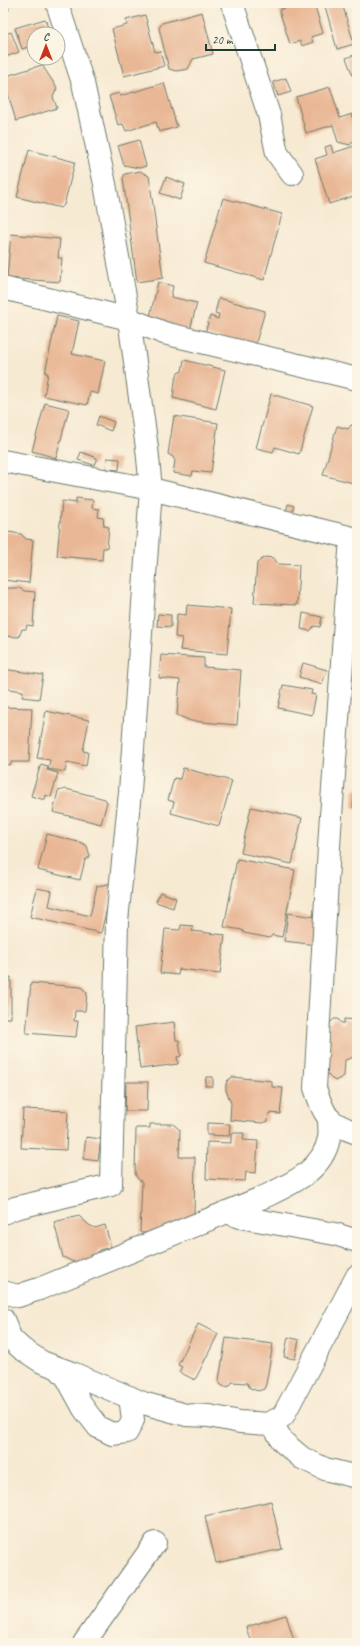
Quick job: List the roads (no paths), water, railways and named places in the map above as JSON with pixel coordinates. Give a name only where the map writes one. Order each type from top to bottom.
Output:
[{"type":"street","points":[[3,1213],[16,1208],[110,1185],[118,921],[130,792],[151,489],[147,448],[129,319],[106,184],[83,83],[57,3]]},
{"type":"street","points":[[232,3],[269,115],[277,153],[292,174]]},
{"type":"street","points":[[3,288],[129,319],[164,333],[357,379]]},
{"type":"street","points":[[3,461],[151,489],[354,538],[331,822],[315,1088],[322,1108],[329,1119],[338,1126],[357,1133]]},
{"type":"street","points":[[3,1292],[18,1296],[39,1289],[266,1196],[297,1181],[313,1168],[323,1155],[329,1137],[329,1119]]},
{"type":"street","points":[[226,1212],[240,1217],[335,1234],[357,1242]]},
{"type":"street","points":[[3,1319],[11,1339],[22,1349],[42,1362],[130,1397],[186,1415],[209,1416],[240,1422],[268,1424],[283,1416],[357,1276]]},
{"type":"street","points":[[58,1368],[68,1378],[84,1409],[98,1427],[112,1434],[127,1432],[133,1420],[130,1397]]},
{"type":"street","points":[[271,1422],[283,1442],[302,1458],[325,1469],[357,1478]]},
{"type":"street","points":[[84,1643],[155,1543]]}]
